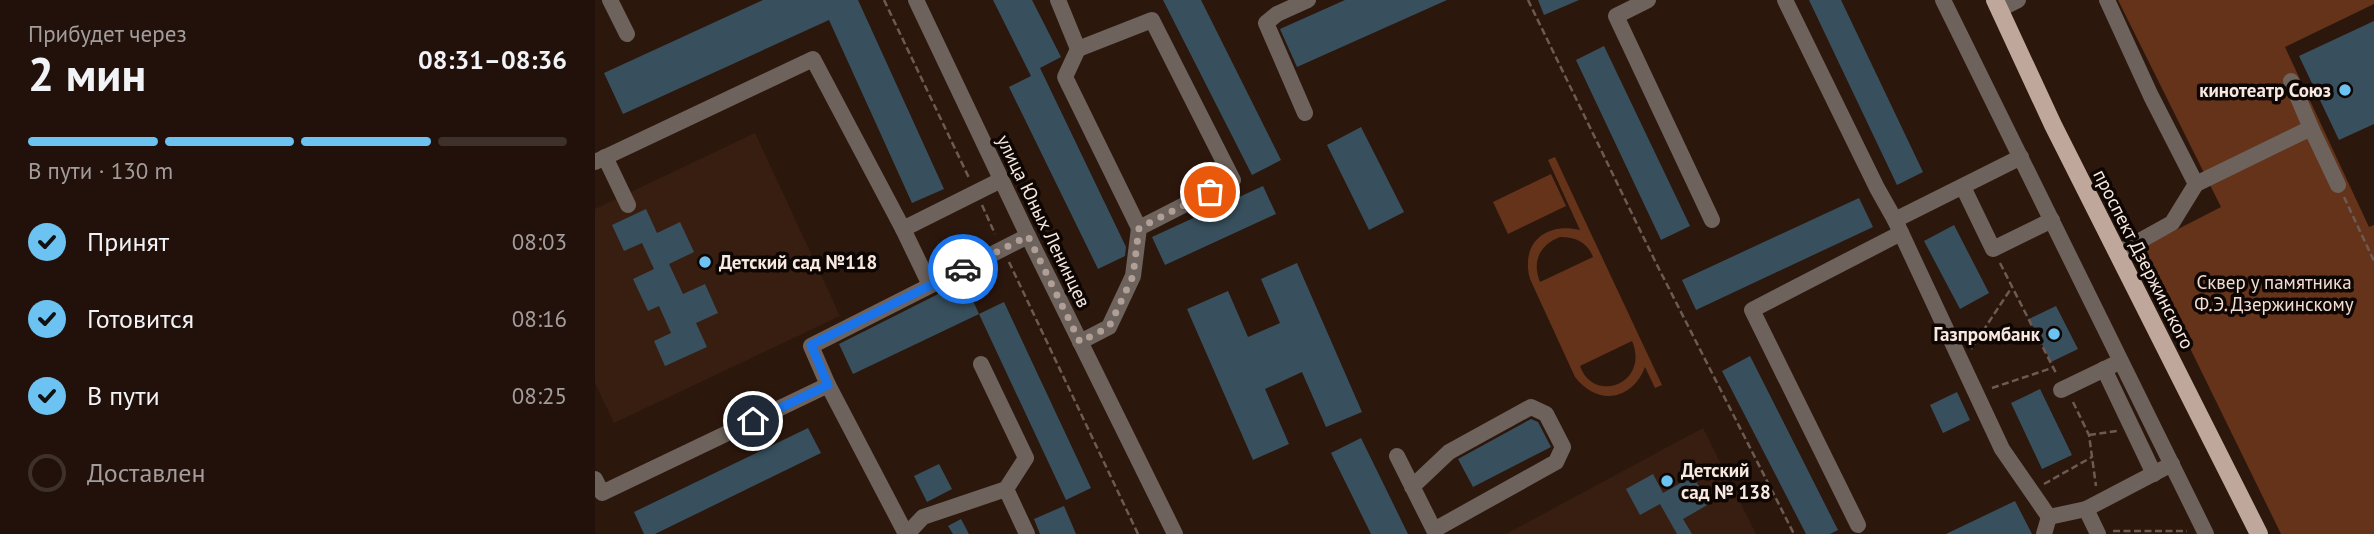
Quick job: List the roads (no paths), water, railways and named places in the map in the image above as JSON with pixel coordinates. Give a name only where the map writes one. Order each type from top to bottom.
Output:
[{"type":"main road","name":"проспект Дзержинского","points":[[1998,4],[2053,125],[2259,534]]},
{"type":"street","points":[[610,0],[627,34]]},
{"type":"street","name":"улица Юных Ленинцев","points":[[916,0],[1028,236],[1175,534]]},
{"type":"street","points":[[1058,0],[1078,49]]},
{"type":"street","points":[[1305,113],[1266,23],[1277,14],[1308,0]]},
{"type":"street","points":[[1648,0],[1616,16],[1712,220]]},
{"type":"street","points":[[1785,0],[1898,226],[2002,449],[2049,517]]},
{"type":"street","points":[[1943,0],[2205,533]]},
{"type":"street","points":[[1998,4],[2018,0]]},
{"type":"street","points":[[2107,0],[2151,96],[2196,184]]},
{"type":"street","points":[[1080,342],[1109,327],[1133,276],[1139,228],[1065,77],[1078,49],[1152,20],[1233,180],[1139,228]]},
{"type":"street","points":[[628,205],[600,159],[813,59],[930,285]]},
{"type":"street","points":[[2291,81],[2338,185]]},
{"type":"street","points":[[2118,253],[2172,223],[2196,184],[2311,128]]},
{"type":"street","points":[[1858,525],[1752,310],[1963,187],[2021,157]]},
{"type":"street","points":[[903,229],[1001,180]]},
{"type":"street","points":[[1963,187],[1993,249],[2052,220]]},
{"type":"street","points":[[981,364],[1026,458],[1006,489],[923,517],[906,534],[828,385],[811,345],[1028,236]]},
{"type":"street","points":[[2064,389],[2121,361]]},
{"type":"street","points":[[2104,369],[2154,474]]},
{"type":"street","points":[[595,479],[602,493],[828,385]]},
{"type":"street","points":[[1397,456],[1412,487],[1434,532],[1556,462],[1563,447],[1546,414],[1531,407],[1449,452],[1412,487]]},
{"type":"street","points":[[2049,517],[2092,506],[2172,464]]},
{"type":"street","points":[[1006,489],[1027,534]]},
{"type":"street","points":[[2092,506],[2097,532]]},
{"type":"street","points":[[2043,534],[2049,517]]},
{"type":"place","name":"кинотеатр Союз","points":[[2345,90]]},
{"type":"place","name":"Детский сад №118","points":[[705,262]]},
{"type":"place","name":"Газпромбанк","points":[[2054,334]]},
{"type":"place","name":"Детский сад № 138","points":[[1667,481]]},
{"type":"park label","name":"Сквер у памятника Ф.Э. Дзержинскому","points":[[2274,293]]}]
